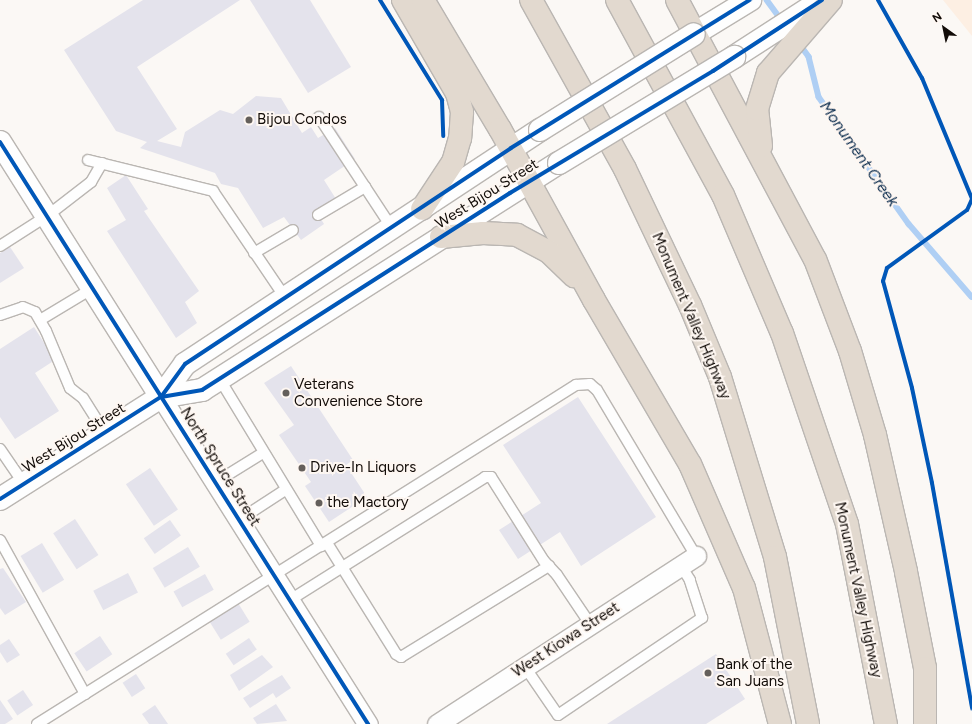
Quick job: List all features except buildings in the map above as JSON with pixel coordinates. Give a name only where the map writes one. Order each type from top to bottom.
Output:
[{"type":"highway","points":[[403,0],[457,93],[462,112],[460,138],[453,162],[422,209]]},
{"type":"highway","points":[[424,0],[511,148],[594,300],[668,421],[717,522],[744,588],[780,724]]},
{"type":"highway","name":"Monument Valley Highway","points":[[531,0],[625,169],[690,305],[720,376],[775,557],[808,724]]},
{"type":"highway","name":"Monument Valley Highway","points":[[617,0],[723,195],[782,333],[847,524],[886,724]]},
{"type":"highway","points":[[677,0],[713,71],[763,157],[815,258],[850,351],[875,435],[924,668],[925,724]]},
{"type":"highway","points":[[763,157],[757,109],[768,73],[831,0]]},
{"type":"highway","points":[[441,237],[500,233],[531,241],[568,269],[594,300]]},
{"type":"main road","name":"West Bijou Street","points":[[0,499],[161,397],[184,364],[286,299],[511,148],[750,0]]},
{"type":"main road","name":"West Bijou Street","points":[[161,397],[202,390],[441,237],[559,163],[713,71],[822,0]]},
{"type":"main road","name":"North Spruce Street","points":[[0,142],[161,397]]},
{"type":"street","name":"North Spruce Street","points":[[161,397],[368,724]]},
{"type":"street","name":"West Kiowa Street","points":[[437,724],[688,561]]},
{"type":"lane","points":[[319,118],[392,228]]},
{"type":"lane","points":[[88,160],[213,191],[286,299]]},
{"type":"lane","points":[[0,246],[47,216],[91,182],[102,163]]},
{"type":"lane","points":[[318,215],[365,187]]},
{"type":"lane","points":[[254,253],[293,230]]},
{"type":"lane","points":[[40,320],[93,288]]},
{"type":"lane","points":[[0,315],[24,307],[35,312],[70,388],[83,398],[105,433]]},
{"type":"lane","points":[[219,378],[285,490],[342,568],[396,654],[401,657],[549,566]]},
{"type":"lane","points":[[37,724],[576,385],[590,384],[597,390],[688,561],[690,580],[702,618],[558,715],[525,667]]},
{"type":"lane","points":[[0,449],[24,484]]},
{"type":"lane","points":[[216,482],[263,453]]},
{"type":"lane","points":[[290,600],[485,477],[491,477],[549,566],[590,624]]},
{"type":"lane","points":[[239,520],[285,490]]},
{"type":"lane","points":[[0,540],[85,694]]},
{"type":"shaded area","points":[[943,0],[972,0],[972,36]]},
{"type":"waterway","name":"Monument Creek","points":[[767,0],[782,21]]},
{"type":"waterway","name":"Monument Creek","points":[[799,43],[809,57],[819,97],[909,224],[972,297]]},
{"type":"cycle path","points":[[380,0],[442,100],[443,136]]},
{"type":"cycle path","points":[[0,499],[161,397],[185,364],[511,148],[750,0]]},
{"type":"cycle path","points":[[161,397],[202,390],[510,193],[713,71],[822,0]]},
{"type":"cycle path","points":[[878,0],[922,78],[972,199],[967,210],[887,268],[883,281],[912,388],[932,483],[972,708]]},
{"type":"cycle path","points":[[0,142],[368,724]]},
{"type":"place","name":"Bijou Condos","points":[[249,120]]},
{"type":"place","name":"Veterans Convenience Store","points":[[286,393]]},
{"type":"place","name":"Drive-In Liquors","points":[[302,468]]},
{"type":"place","name":"the Mactory","points":[[319,503]]},
{"type":"place","name":"Bank of the San Juans","points":[[708,673]]}]
